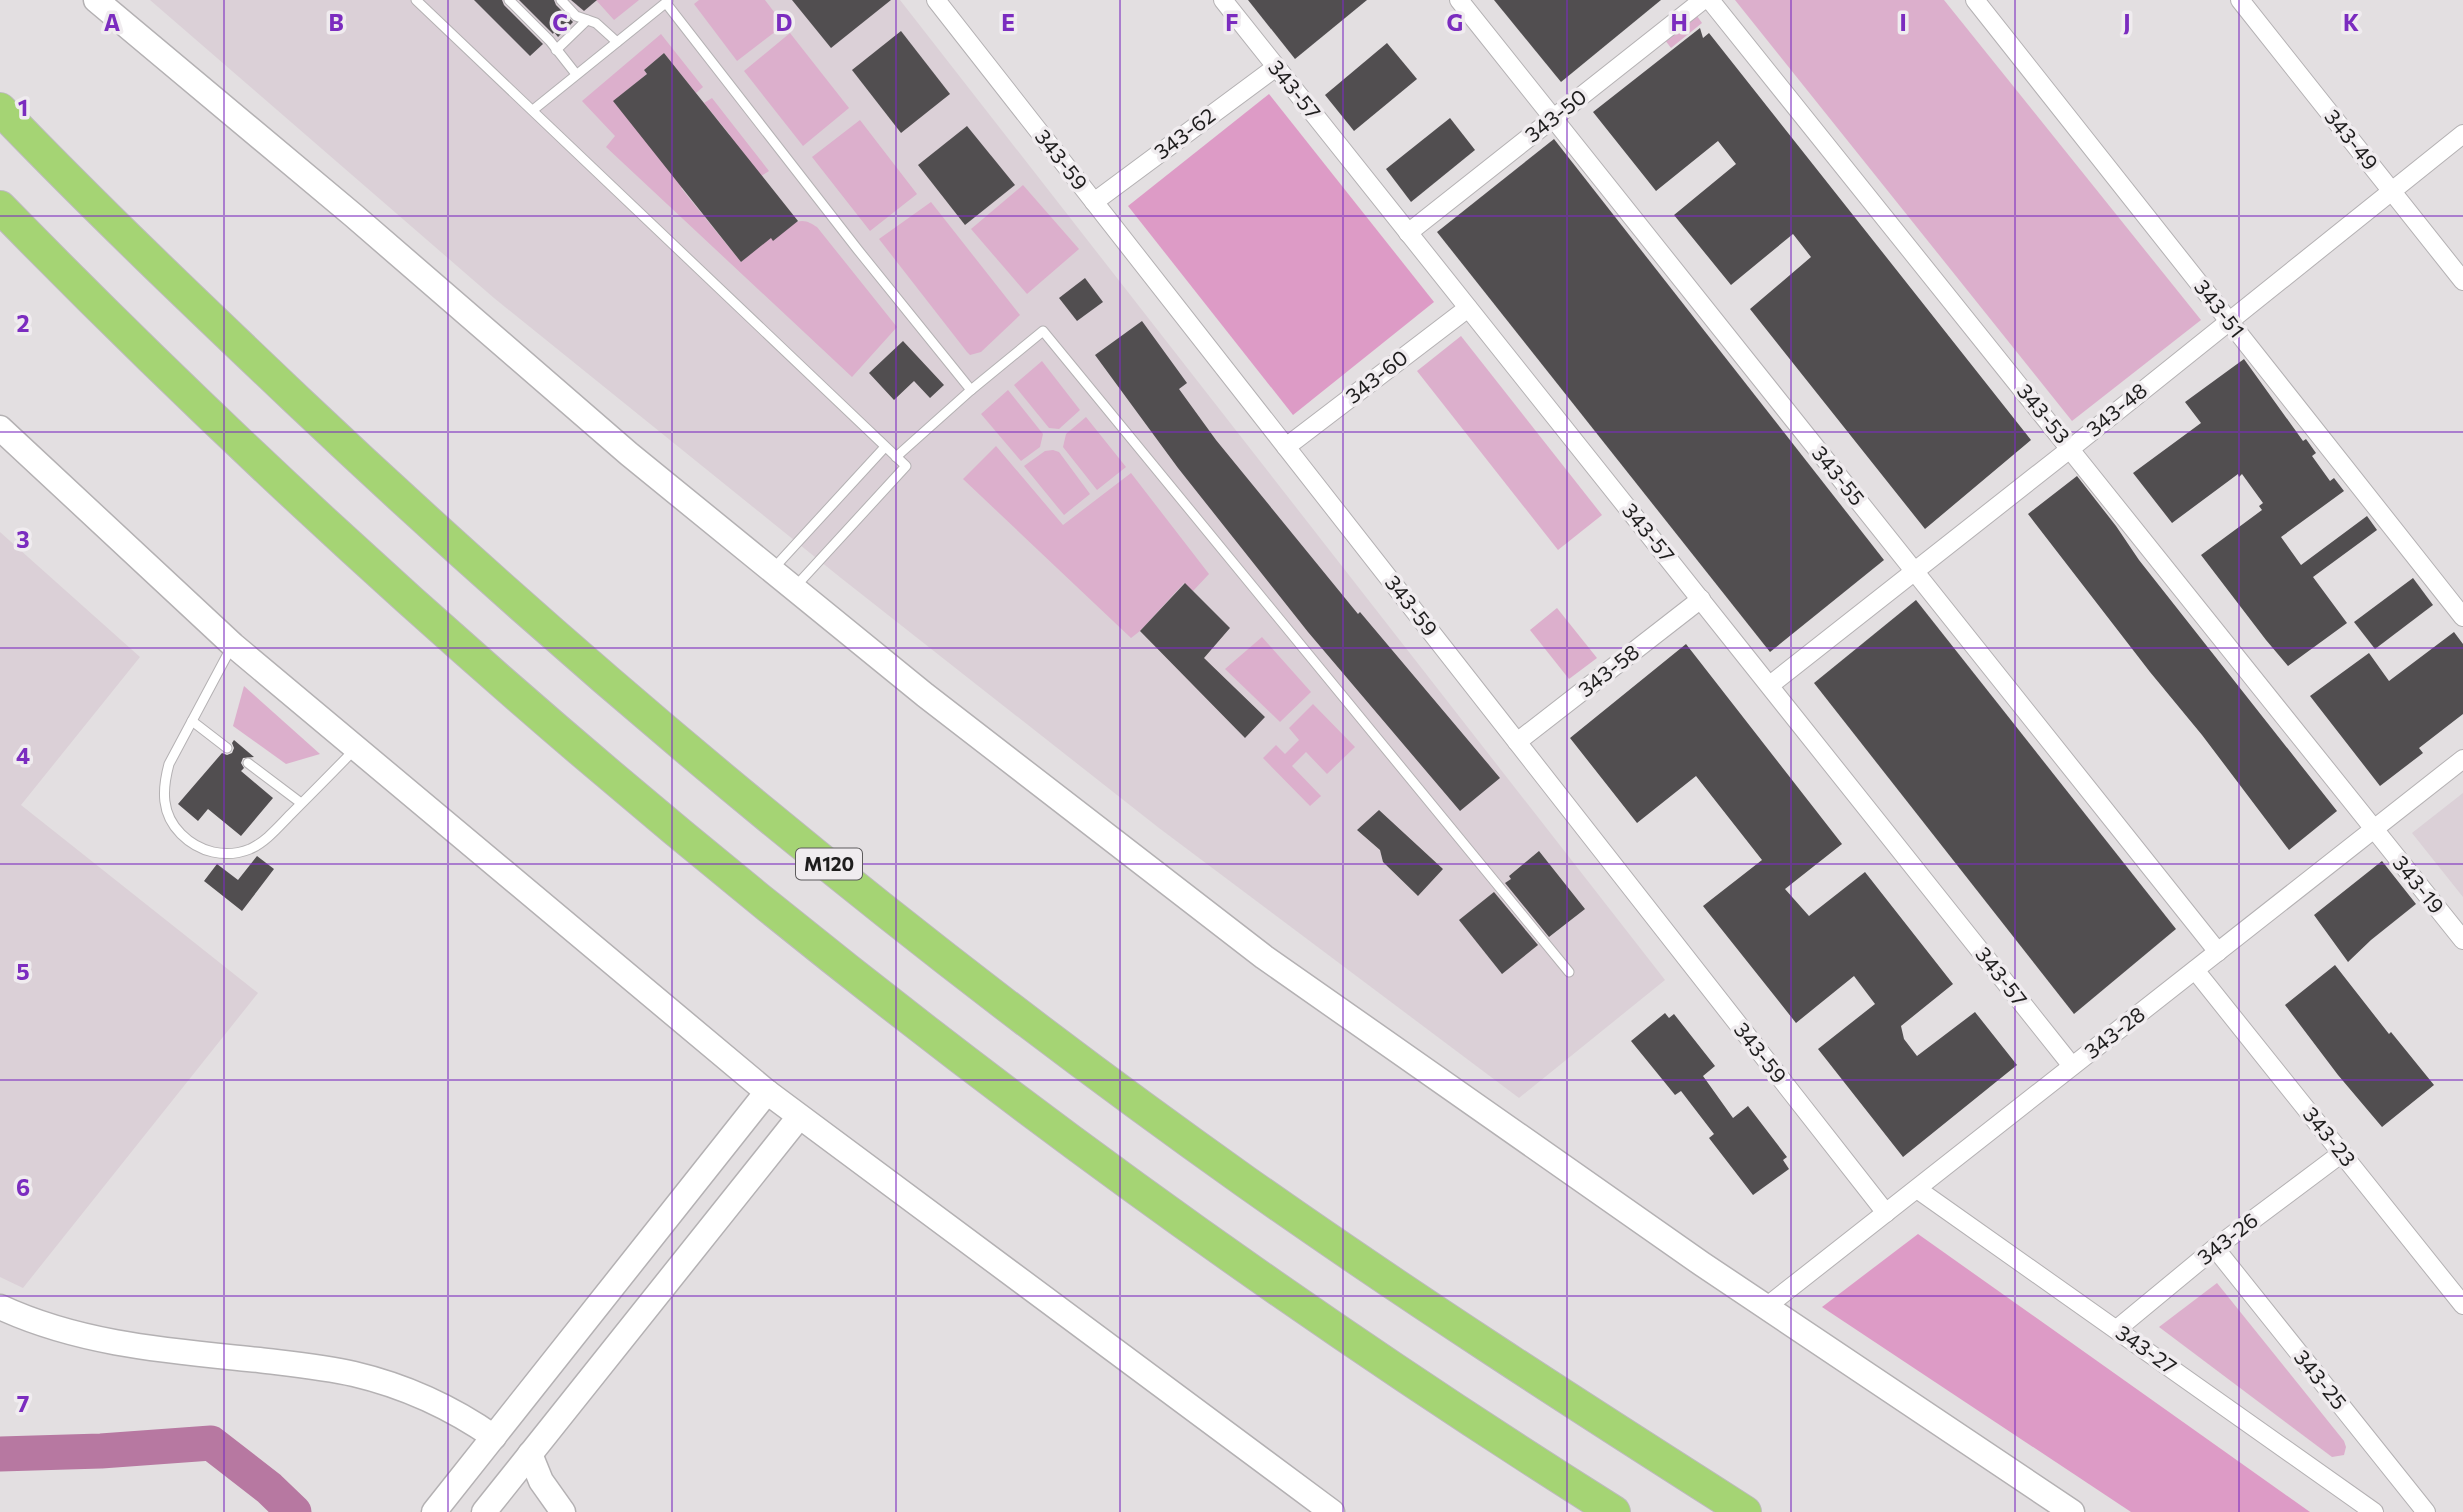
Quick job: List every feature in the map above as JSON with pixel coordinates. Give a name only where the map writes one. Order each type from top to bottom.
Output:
[{"type":"highway","name":"M120","points":[[0,109],[214,321],[412,509],[528,613],[894,918],[1059,1045],[1244,1180],[1512,1363],[1745,1512]]},
{"type":"highway","points":[[0,207],[202,407],[374,568],[575,746],[766,904],[1042,1119],[1217,1246],[1507,1444],[1614,1512]]},
{"type":"street","points":[[96,0],[353,215],[629,454],[793,589],[925,695],[1264,957],[1766,1307],[2072,1512]]},
{"type":"street","name":"343-59","points":[[936,0],[1886,1213]]},
{"type":"street","name":"343-57","points":[[1223,0],[2073,1066]]},
{"type":"street","name":"343-55","points":[[1459,0],[2218,952]]},
{"type":"street","name":"343-50","points":[[1408,233],[1703,0]]},
{"type":"street","name":"343-53","points":[[1710,0],[2373,830]]},
{"type":"street","name":"343-51","points":[[1975,0],[2463,617]]},
{"type":"street","name":"343-49","points":[[2240,0],[2463,281]]},
{"type":"street","name":"343-62","points":[[1094,202],[1276,67]]},
{"type":"street","name":"343-48","points":[[1770,685],[2463,134]]},
{"type":"street","name":"343-60","points":[[1286,447],[1468,308]]},
{"type":"street","points":[[0,428],[233,645],[767,1092],[1332,1512]]},
{"type":"street","name":"343-58","points":[[1517,742],[1700,600]]},
{"type":"street","name":"343-28","points":[[1766,1307],[2463,759]]},
{"type":"street","name":"343-19","points":[[2373,830],[2463,940]]},
{"type":"street","name":"343-23","points":[[2195,970],[2463,1305]]},
{"type":"street","points":[[440,1505],[767,1092]]},
{"type":"street","points":[[484,1512],[799,1117]]},
{"type":"street","name":"343-26","points":[[2117,1329],[2215,1248],[2342,1153]]},
{"type":"street","name":"343-27","points":[[1916,1189],[2374,1512]]},
{"type":"street","name":"343-25","points":[[2215,1248],[2426,1512]]},
{"type":"street","points":[[0,1307],[69,1334],[135,1347],[318,1367],[355,1374],[425,1398],[468,1419],[494,1437]]},
{"type":"street","points":[[530,1454],[541,1481],[563,1512]]},
{"type":"lane","points":[[416,0],[906,466],[793,589]]},
{"type":"lane","points":[[509,0],[550,41],[576,74]]},
{"type":"lane","points":[[561,0],[576,16],[596,23],[617,41]]},
{"type":"lane","points":[[533,110],[668,2],[858,250],[971,390]]},
{"type":"lane","points":[[556,50],[587,19]]},
{"type":"lane","points":[[896,457],[1043,331],[1569,972]]},
{"type":"lane","points":[[772,571],[885,447]]},
{"type":"lane","points":[[233,645],[169,764],[163,785],[169,817],[174,827],[189,842],[208,852],[230,854],[251,849],[268,836],[356,748]]},
{"type":"lane","points":[[192,721],[227,748]]},
{"type":"lane","points":[[248,764],[302,803]]},
{"type":"shaded area","points":[[150,0],[900,0],[1665,980],[1519,1098],[1159,828],[841,578],[494,298]]},
{"type":"shaded area","points":[[596,0],[639,0],[614,20]]},
{"type":"shaded area","points":[[699,0],[765,0],[784,25],[737,61],[694,4]]},
{"type":"shaded area","points":[[1735,0],[1944,0],[2201,320],[2072,421]]},
{"type":"shaded area","points":[[1697,16],[1702,23],[1671,48],[1665,40]]},
{"type":"shaded area","points":[[790,33],[849,108],[803,146],[744,71]]},
{"type":"shaded area","points":[[661,34],[703,87],[696,93],[664,53],[644,70],[647,74],[614,101],[706,154],[730,135],[704,103],[712,98],[769,171],[761,176],[681,188],[741,262],[770,237],[795,222],[808,222],[817,227],[897,327],[852,377],[606,147],[615,136],[582,101]]},
{"type":"shaded area","points":[[1269,94],[1434,302],[1293,415],[1128,206]]},
{"type":"shaded area","points":[[860,120],[917,194],[870,231],[812,157]]},
{"type":"shaded area","points":[[1023,185],[1079,249],[1027,294],[971,229]]},
{"type":"shaded area","points":[[931,202],[1020,315],[981,352],[970,355],[967,352],[879,239]]},
{"type":"shaded area","points":[[1461,336],[1602,515],[1558,550],[1417,371]]},
{"type":"shaded area","points":[[1042,361],[1080,410],[1059,429],[1049,428],[1014,385]]},
{"type":"shaded area","points":[[1008,390],[1043,434],[1040,447],[1021,461],[981,414]]},
{"type":"shaded area","points":[[1086,417],[1126,467],[1097,490],[1063,447],[1066,434]]},
{"type":"shaded area","points":[[996,446],[1063,525],[1131,473],[1209,574],[1193,591],[1184,583],[1131,638],[963,479]]},
{"type":"shaded area","points":[[1045,451],[1059,452],[1090,494],[1064,515],[1024,466]]},
{"type":"shaded area","points":[[0,532],[140,657],[21,805],[258,993],[23,1288],[0,1277]]},
{"type":"shaded area","points":[[1557,608],[1597,658],[1569,679],[1530,630]]},
{"type":"shaded area","points":[[1262,637],[1311,692],[1280,722],[1225,669]]},
{"type":"shaded area","points":[[244,686],[320,754],[286,764],[233,726]]},
{"type":"shaded area","points":[[1313,704],[1355,747],[1327,774],[1306,752],[1292,766],[1321,796],[1310,806],[1263,758],[1276,745],[1285,754],[1299,740],[1289,728]]},
{"type":"shaded area","points":[[2463,793],[2463,897],[2412,833]]},
{"type":"shaded area","points":[[1918,1234],[2310,1512],[2131,1512],[1822,1307]]},
{"type":"shaded area","points":[[2217,1283],[2344,1441],[2344,1455],[2332,1457],[2159,1327]]},
{"type":"building","points":[[474,0],[502,0],[543,44],[530,56]]},
{"type":"building","points":[[519,0],[554,0],[573,22],[558,37]]},
{"type":"building","points":[[571,0],[597,0],[584,11]]},
{"type":"building","points":[[792,0],[891,0],[831,48]]},
{"type":"building","points":[[1248,0],[1367,0],[1295,59]]},
{"type":"building","points":[[1494,0],[1661,0],[1561,82]]},
{"type":"building","points":[[1700,28],[1703,38],[1709,33],[2031,440],[1925,529],[1750,309],[1811,257],[1793,234],[1731,285],[1674,215],[1736,164],[1718,141],[1656,191],[1593,112]]},
{"type":"building","points":[[901,31],[950,94],[901,133],[852,70]]},
{"type":"building","points":[[1387,43],[1417,79],[1354,131],[1325,95]]},
{"type":"building","points":[[664,53],[798,221],[741,262],[613,101],[647,74],[644,70]]},
{"type":"building","points":[[1450,118],[1475,150],[1411,202],[1386,169]]},
{"type":"building","points":[[967,126],[1015,185],[965,225],[918,165]]},
{"type":"building","points":[[1554,139],[1884,560],[1770,652],[1437,232]]},
{"type":"building","points":[[1085,278],[1103,302],[1077,321],[1059,298]]},
{"type":"building","points":[[1142,321],[1187,383],[1179,389],[1216,440],[1358,614],[1360,612],[1500,778],[1460,811],[1308,632],[1178,468],[1095,355]]},
{"type":"building","points":[[903,341],[944,385],[930,398],[914,381],[894,400],[869,373]]},
{"type":"building","points":[[2244,359],[2303,441],[2306,439],[2316,453],[2312,456],[2330,481],[2334,478],[2344,491],[2281,537],[2301,565],[2367,516],[2377,530],[2313,577],[2347,623],[2288,666],[2201,555],[2262,510],[2259,506],[2263,503],[2242,474],[2239,477],[2238,474],[2172,523],[2133,473],[2201,423],[2185,402]]},
{"type":"building","points":[[2077,476],[2139,560],[2337,811],[2289,850],[2028,514]]},
{"type":"building","points":[[2413,578],[2433,605],[2375,649],[2354,622]]},
{"type":"building","points":[[1185,583],[1230,628],[1204,658],[1265,717],[1245,738],[1140,631]]},
{"type":"building","points":[[1916,600],[2176,929],[2074,1014],[1814,683]]},
{"type":"building","points":[[2454,632],[2463,644],[2463,714],[2419,748],[2423,753],[2380,786],[2310,696],[2369,653],[2389,681]]},
{"type":"building","points":[[1686,644],[1842,844],[1785,889],[1809,916],[1865,872],[1953,984],[1901,1026],[1904,1039],[1917,1056],[1975,1012],[2017,1065],[1903,1157],[1818,1049],[1875,1004],[1854,976],[1796,1023],[1703,906],[1762,860],[1696,776],[1637,823],[1570,738]]},
{"type":"building","points":[[234,740],[254,757],[243,758],[241,763],[244,768],[241,771],[273,798],[241,836],[208,809],[198,821],[178,804],[222,753],[232,753]]},
{"type":"building","points":[[1379,810],[1443,869],[1418,896],[1383,862],[1380,850],[1357,830]]},
{"type":"building","points":[[1539,851],[1585,909],[1549,937],[1505,883],[1511,879],[1509,876]]},
{"type":"building","points":[[257,856],[274,869],[242,911],[204,881],[217,864],[238,880]]},
{"type":"building","points":[[2382,861],[2416,904],[2348,962],[2314,915]]},
{"type":"building","points":[[1494,892],[1538,945],[1502,974],[1459,920]]},
{"type":"building","points":[[2335,965],[2389,1034],[2391,1032],[2434,1085],[2382,1127],[2285,1005]]},
{"type":"building","points":[[1665,1013],[1669,1018],[1674,1014],[1715,1066],[1703,1076],[1733,1118],[1748,1106],[1787,1157],[1783,1160],[1789,1169],[1753,1195],[1709,1138],[1714,1134],[1681,1091],[1675,1095],[1631,1041]]},
{"type":"waterway","points":[[0,1454],[101,1451],[211,1443],[269,1488],[294,1512]]}]
